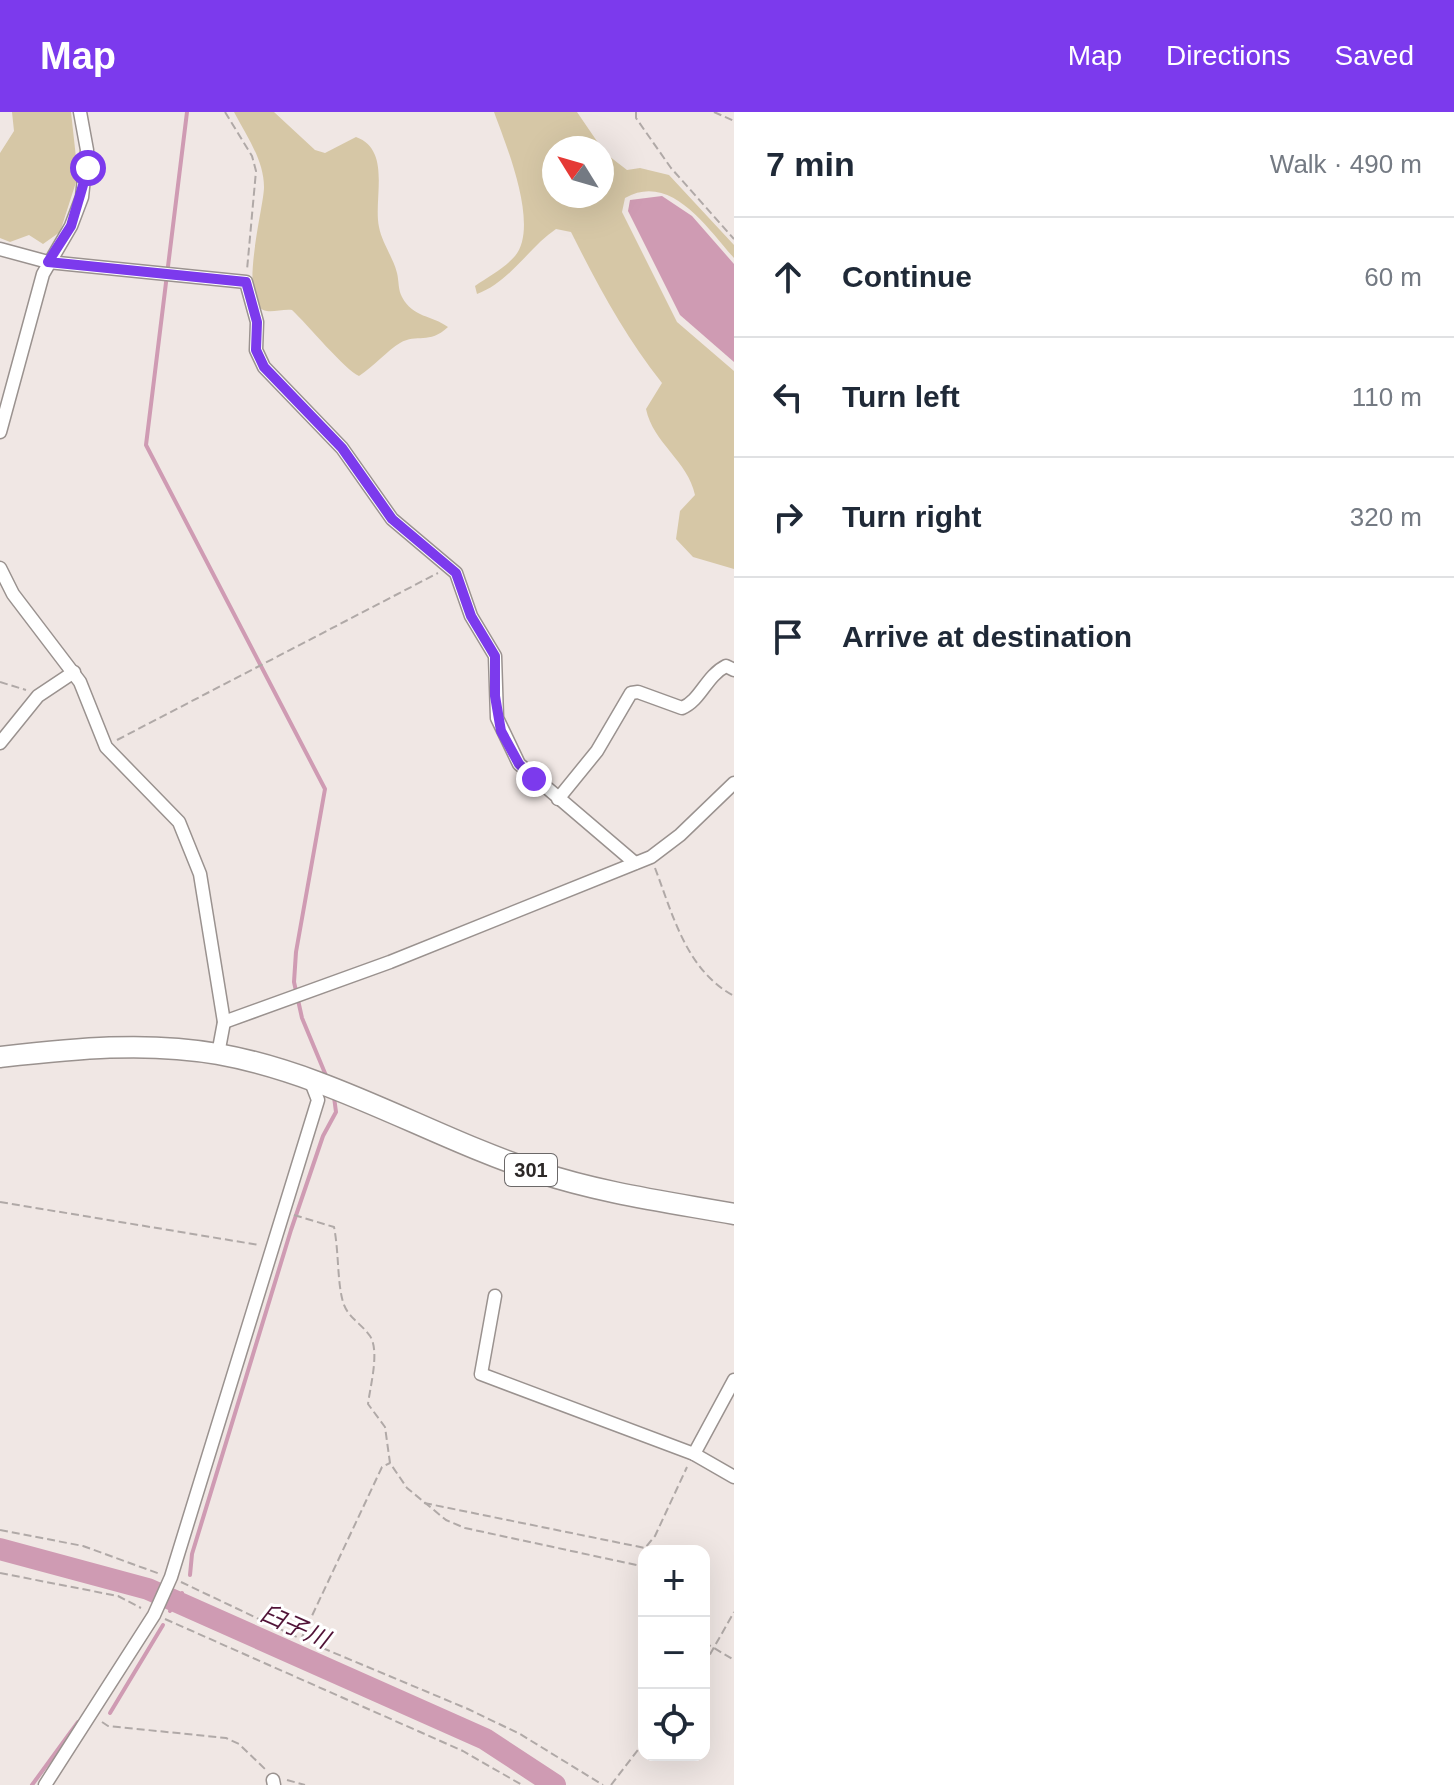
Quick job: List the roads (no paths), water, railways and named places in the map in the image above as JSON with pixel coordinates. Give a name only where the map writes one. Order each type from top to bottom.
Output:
[{"type":"highway","name":"301","points":[[0,1057],[117,1046],[218,1054],[324,1086],[537,1172],[594,1188],[734,1214]]},
{"type":"street","points":[[0,432],[48,262],[71,226],[82,197],[87,150],[80,112]]},
{"type":"street","points":[[0,249],[48,262],[246,282],[257,322],[256,350],[264,367],[342,448],[392,519],[448,565],[459,580],[471,616],[495,656],[497,718],[519,764],[635,863]]},
{"type":"street","points":[[0,568],[13,594],[74,672],[106,747],[179,822],[200,874],[224,1022],[218,1054]]},
{"type":"street","points":[[558,799],[597,751],[631,693],[638,692],[682,708],[690,704],[714,672],[726,666],[734,670]]},
{"type":"street","points":[[0,743],[38,696],[74,672]]},
{"type":"street","points":[[224,1022],[651,857],[680,835],[734,783]]},
{"type":"street","points":[[45,1785],[93,1716],[156,1611],[170,1580],[324,1086]]},
{"type":"street","points":[[495,1296],[481,1374],[694,1454],[734,1477]]},
{"type":"street","points":[[694,1454],[734,1380]]},
{"type":"waterway","points":[[187,112],[146,445],[325,789],[296,952],[294,982],[302,1018],[327,1078]]},
{"type":"waterway","points":[[190,1575],[192,1554],[291,1230],[323,1136],[336,1112],[334,1097]]},
{"type":"waterway","name":"臼子川","points":[[0,1549],[148,1589],[485,1739],[555,1785]]},
{"type":"waterway","name":"臼子川","points":[[170,1611],[182,1593]]},
{"type":"waterway","points":[[110,1713],[163,1625]]},
{"type":"waterway","points":[[32,1785],[78,1722]]}]
